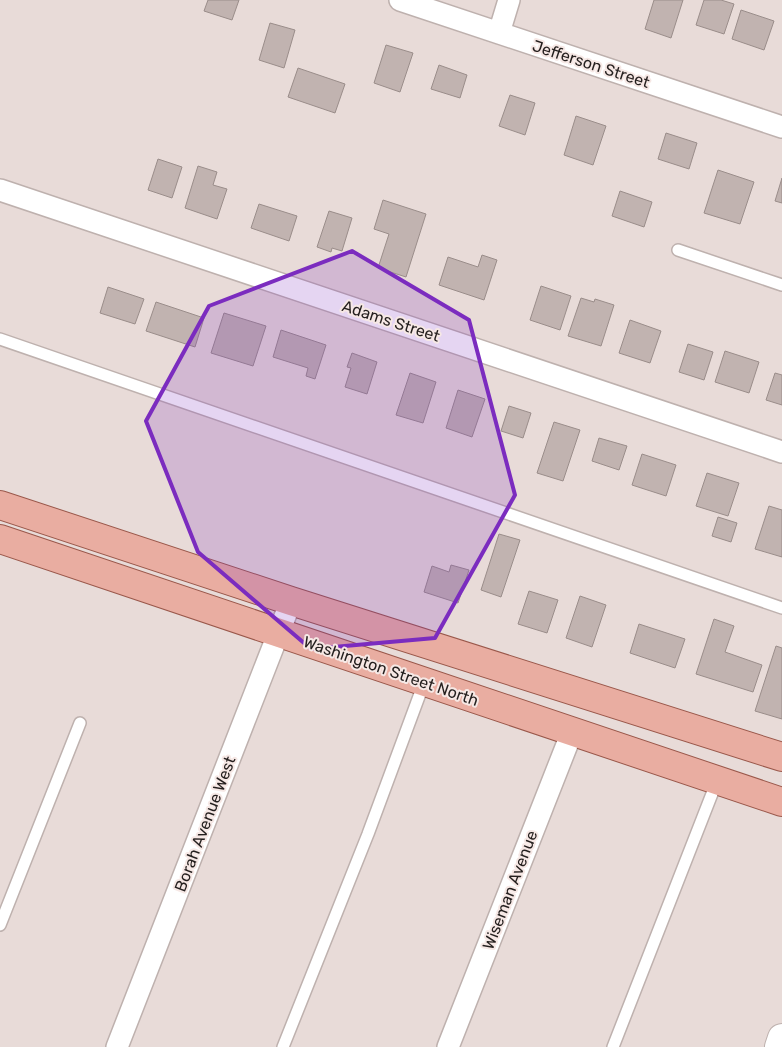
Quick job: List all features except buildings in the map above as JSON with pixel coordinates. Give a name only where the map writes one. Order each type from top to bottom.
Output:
[{"type":"main road","points":[[0,505],[291,601],[782,756]]},
{"type":"main road","name":"Washington Street North","points":[[0,539],[782,802]]},
{"type":"street","name":"Jefferson Street","points":[[400,0],[782,127]]},
{"type":"street","points":[[498,33],[509,0]]},
{"type":"street","name":"Adams Street","points":[[0,190],[782,452]]},
{"type":"street","name":"Borah Avenue West","points":[[117,1047],[291,601]]},
{"type":"street","name":"Wiseman Avenue","points":[[448,1047],[572,732]]},
{"type":"street","points":[[779,1047],[782,1038]]},
{"type":"lane","points":[[678,250],[782,285]]},
{"type":"lane","points":[[0,339],[782,608]]},
{"type":"lane","points":[[283,1047],[368,834],[424,683]]},
{"type":"lane","points":[[0,925],[80,723]]},
{"type":"lane","points":[[613,1047],[717,780]]},
{"type":"highlighted area","points":[[352,251],[469,320],[515,495],[435,638],[311,649],[198,552],[146,421],[209,306]]}]
